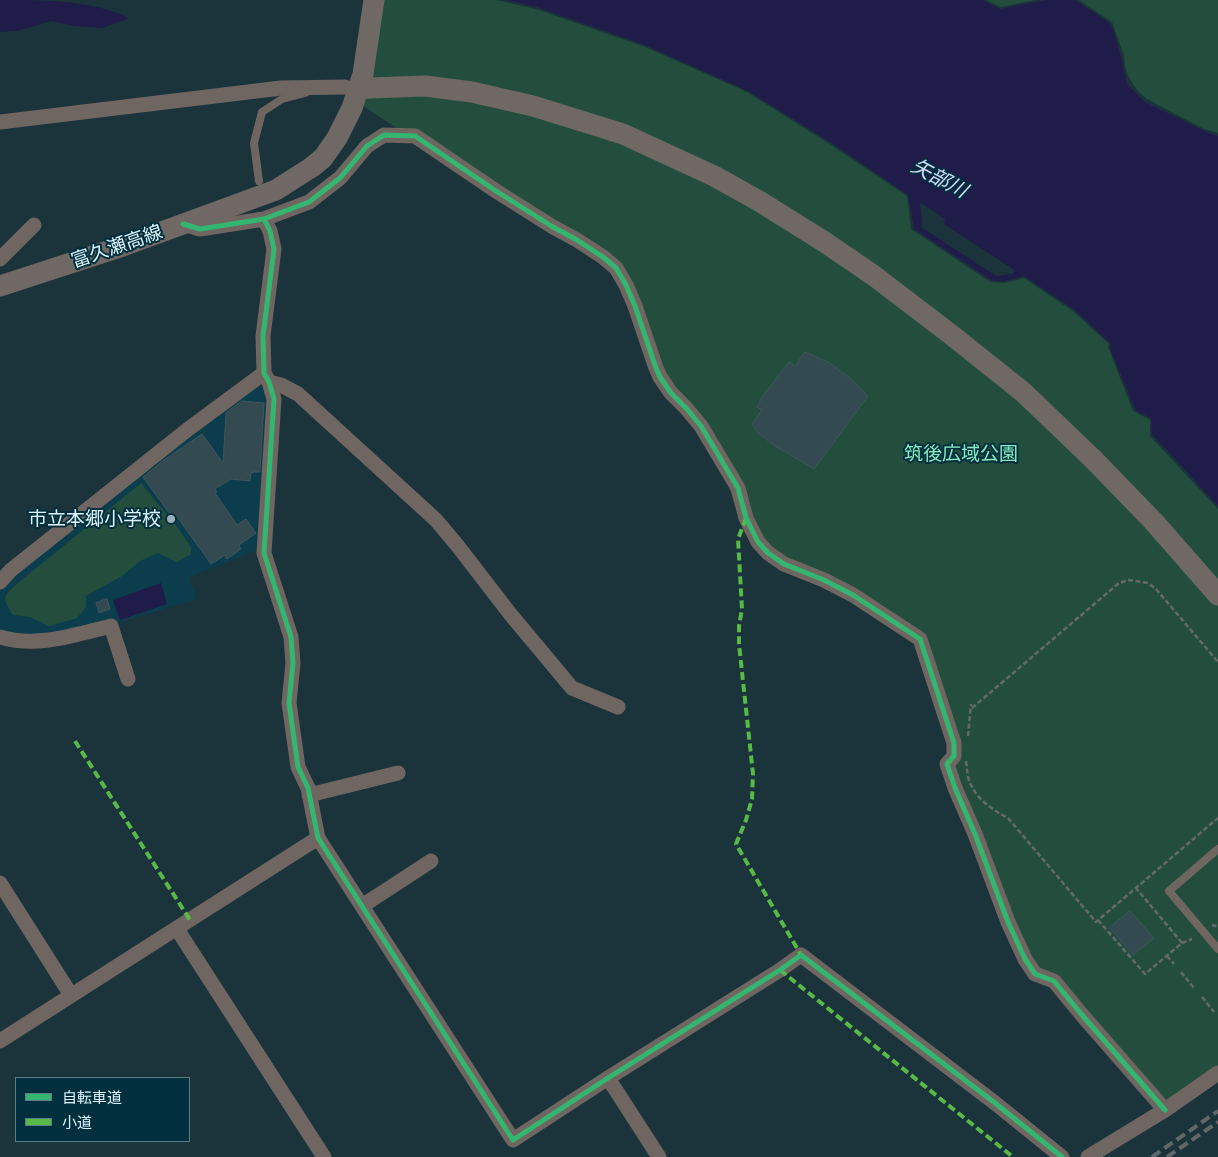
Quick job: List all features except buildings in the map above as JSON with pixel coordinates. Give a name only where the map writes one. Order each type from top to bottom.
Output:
[{"type":"street","name":"富久瀬高線","points":[[0,286],[123,246],[276,190],[312,167],[323,158],[352,108],[355,83],[374,0]]},
{"type":"street","points":[[0,122],[281,88],[323,87],[355,83],[370,88],[425,86],[472,92],[533,106],[623,134],[714,176],[760,201],[824,241],[949,332],[1023,392],[1094,460],[1154,522],[1218,595]]},
{"type":"street","points":[[183,224],[200,229],[263,215],[309,202],[340,178],[368,146],[384,135],[415,136],[496,191],[577,240],[616,268],[635,306],[660,377],[671,393],[701,426],[738,488],[746,518],[758,542],[768,553],[784,564],[824,580],[853,595],[920,639],[954,743],[954,756],[947,764],[1008,922],[1025,959],[1035,974],[1054,981],[1082,1016],[1165,1110]]},
{"type":"street","points":[[263,215],[270,231],[274,249],[263,336],[266,377],[274,399],[264,553],[291,637],[293,663],[289,702],[298,767],[308,788],[318,838],[513,1140],[801,955],[996,1103],[1062,1157]]},
{"type":"street","points":[[0,259],[34,225]]},
{"type":"street","points":[[0,582],[11,570],[187,430],[266,377]]},
{"type":"street","points":[[266,377],[298,394],[436,520],[572,688],[618,707]]},
{"type":"street","points":[[0,638],[12,641],[51,641],[111,626],[128,679]]},
{"type":"street","points":[[309,795],[398,773]]},
{"type":"street","points":[[0,1041],[318,838]]},
{"type":"street","points":[[362,906],[431,861]]},
{"type":"street","points":[[0,883],[72,995]]},
{"type":"street","points":[[177,929],[324,1157]]},
{"type":"street","points":[[1088,1157],[1165,1110],[1218,1073]]},
{"type":"street","points":[[608,1078],[659,1157]]},
{"type":"lane","points":[[259,181],[254,142],[262,112],[282,99],[323,87]]},
{"type":"lane","points":[[1218,850],[1169,891],[1218,950]]},
{"type":"path","points":[[970,709],[1119,583],[1129,580],[1148,582],[1156,589],[1218,662]]},
{"type":"path","points":[[968,737],[971,704]]},
{"type":"path","points":[[966,756],[968,778],[978,797],[1008,818],[1096,922],[1098,920],[1145,974],[1182,943],[1192,939]]},
{"type":"path","points":[[1098,920],[1218,818]]},
{"type":"path","points":[[1136,888],[1182,943]]},
{"type":"path","points":[[1212,924],[1216,926],[1218,924]]},
{"type":"path","points":[[1167,956],[1174,964]]},
{"type":"path","points":[[1181,972],[1194,988]]},
{"type":"path","points":[[1202,997],[1214,1012]]},
{"type":"shaded area","name":"市立本郷小学校","points":[[258,386],[265,390],[268,400],[259,550],[189,577],[197,599],[115,624],[50,636],[0,632],[0,588],[101,504]]},
{"type":"green space","name":"筑後広域公園","points":[[383,0],[496,0],[536,9],[645,47],[747,92],[907,196],[911,229],[990,282],[1005,283],[1024,278],[1074,312],[1109,344],[1108,347],[1133,411],[1150,420],[1150,436],[1218,509],[1218,1066],[1165,1103],[1041,973],[1012,921],[952,770],[926,645],[780,558],[734,502],[727,482],[699,432],[661,387],[628,294],[608,267],[363,106]]},
{"type":"green space","points":[[986,0],[1035,0],[1001,7]]},
{"type":"green space","points":[[1079,0],[1218,0],[1218,133],[1204,129],[1142,95],[1128,74],[1124,55],[1112,22]]},
{"type":"green space","points":[[141,483],[178,528],[191,547],[191,554],[177,562],[158,553],[140,561],[122,576],[86,596],[86,607],[77,618],[49,626],[30,617],[13,615],[5,600],[7,594],[19,582]]},
{"type":"water","points":[[0,0],[83,4],[115,12],[129,18],[103,28],[74,26],[52,21],[17,31],[0,32]]},
{"type":"water","name":"矢部川","points":[[506,0],[982,0],[1000,9],[1046,0],[1075,0],[1111,24],[1127,84],[1145,102],[1218,136],[1218,506],[1152,434],[1151,418],[1136,411],[1110,348],[1111,344],[1075,310],[1024,276],[1005,281],[993,281],[914,229],[908,195],[832,143],[748,91],[645,45],[537,7]],"holes":[[[920,202],[945,219],[944,224],[1016,271],[1012,274],[996,276],[921,227]]]},
{"type":"water","points":[[161,583],[167,604],[120,620],[113,600]]},
{"type":"railway","points":[[1152,1157],[1218,1111]]},
{"type":"railway","points":[[1167,1157],[1218,1122]]},
{"type":"marked path","points":[[746,518],[738,539],[742,609],[739,626],[739,644],[753,774],[752,799],[736,844],[801,955]]},
{"type":"marked path","points":[[75,741],[190,920]]},
{"type":"marked path","points":[[780,970],[1013,1157]]},
{"type":"cycle path","points":[[183,224],[200,229],[264,219],[309,202],[340,178],[367,146],[384,135],[415,136],[496,191],[603,257],[616,268],[635,306],[660,377],[671,393],[701,426],[738,488],[746,518],[758,542],[768,553],[784,564],[824,580],[853,595],[920,639],[954,743],[954,756],[947,764],[1008,922],[1025,959],[1035,974],[1054,981],[1165,1110]]},
{"type":"cycle path","points":[[264,219],[270,231],[274,249],[263,336],[264,373],[274,399],[264,553],[291,637],[293,663],[289,703],[298,767],[308,788],[318,838],[513,1140],[801,955],[995,1103],[1062,1157]]},
{"type":"place","name":"市立本郷小学校","points":[[171,519]]}]
